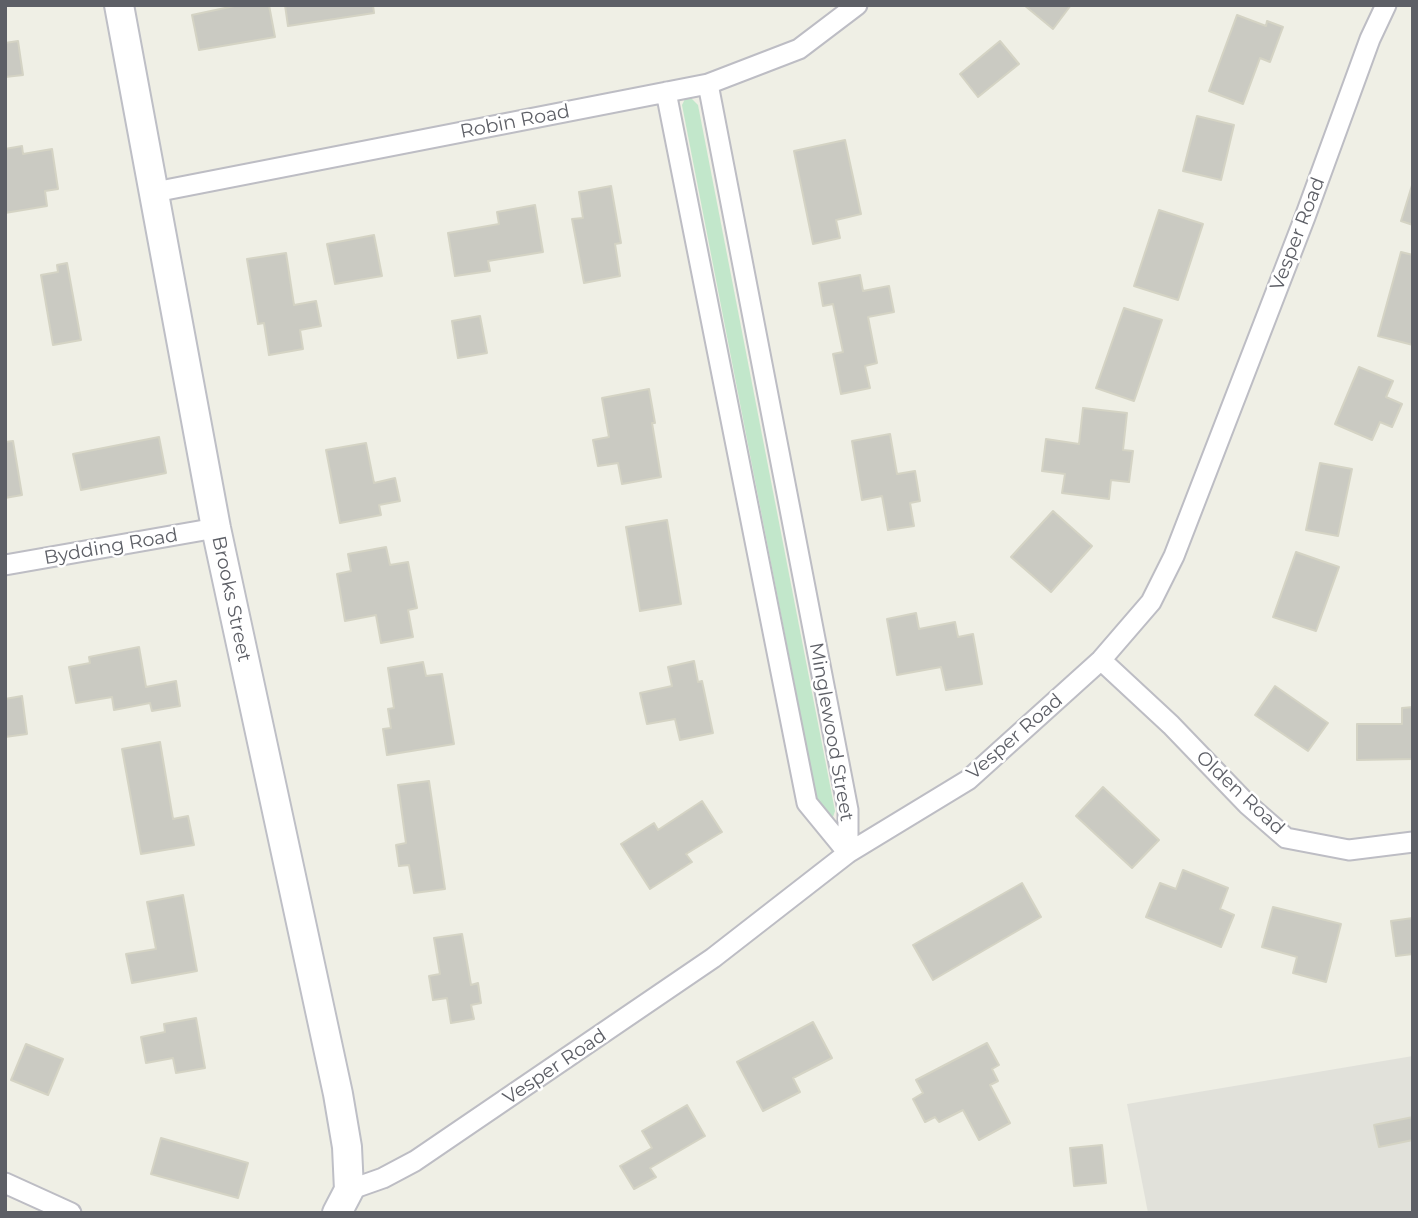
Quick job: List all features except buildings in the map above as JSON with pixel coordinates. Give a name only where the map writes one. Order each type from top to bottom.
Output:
[{"type":"street","name":"Brooks Street","points":[[119,5],[216,528],[338,1094],[347,1147],[343,1202]]},
{"type":"street","name":"Robin Road","points":[[155,192],[708,84],[799,49],[857,5]]},
{"type":"street","name":"Vesper Road","points":[[343,1202],[415,1161],[558,1065],[713,958],[848,853],[968,780],[1101,660],[1151,602],[1174,556],[1385,5]]},
{"type":"street","name":"Minglewood Street","points":[[708,84],[848,810],[848,853]]},
{"type":"street","name":"Minglewood Street","points":[[666,92],[807,803],[848,853]]},
{"type":"street","name":"Bydding Road","points":[[5,565],[216,528]]},
{"type":"street","name":"Olden Road","points":[[1101,660],[1171,725],[1247,804],[1286,838],[1349,850],[1413,842]]},
{"type":"street","points":[[5,1183],[71,1213]]},
{"type":"shaded area","points":[[1413,1056],[1413,1213],[1148,1213],[1127,1104]]},
{"type":"green space","points":[[691,98],[698,105],[835,811],[832,820],[820,815],[682,105],[685,99]]}]
